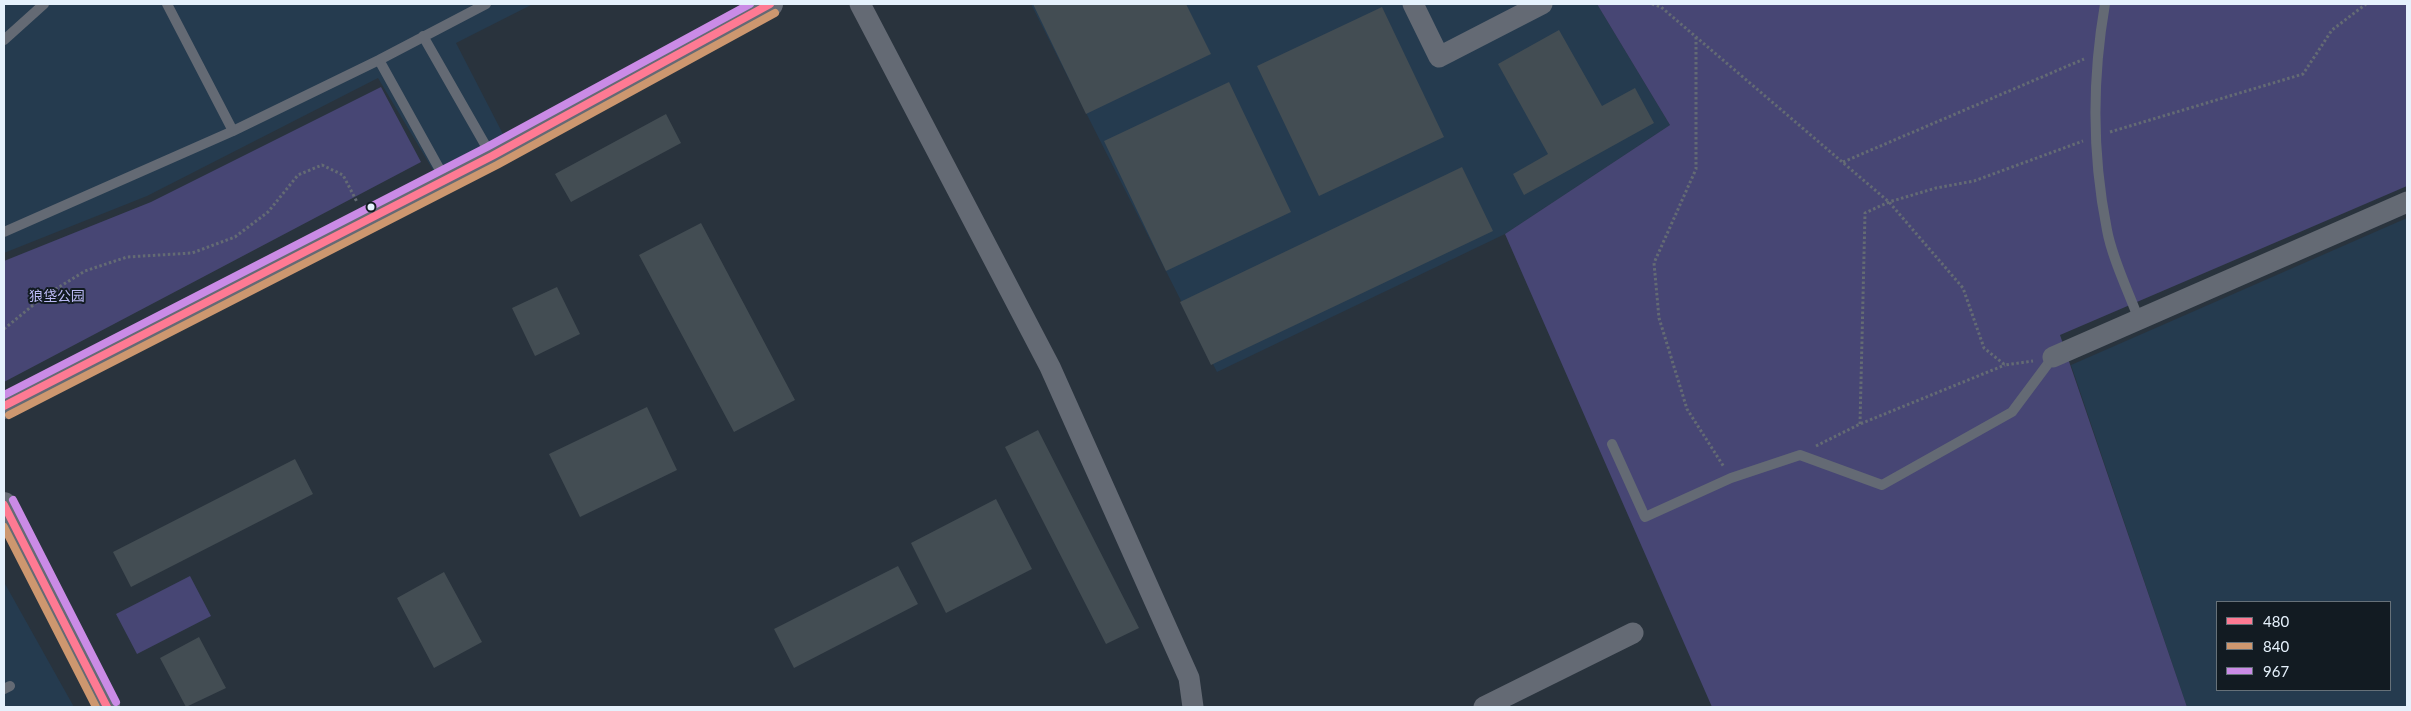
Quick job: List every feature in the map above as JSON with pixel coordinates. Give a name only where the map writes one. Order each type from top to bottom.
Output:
[{"type":"street","points":[[4,406],[492,156],[770,4]]},
{"type":"street","points":[[860,4],[1050,367],[1189,678],[1193,707]]},
{"type":"street","points":[[1413,4],[1439,57],[1542,4]]},
{"type":"street","points":[[2053,357],[2407,202]]},
{"type":"street","points":[[4,505],[107,707]]},
{"type":"street","points":[[1484,707],[1633,633]]},
{"type":"lane","points":[[4,40],[44,4]]},
{"type":"lane","points":[[167,4],[233,131]]},
{"type":"lane","points":[[4,232],[233,131],[379,60],[486,4]]},
{"type":"lane","points":[[2105,4],[2097,54],[2094,137],[2107,232],[2139,320]]},
{"type":"lane","points":[[422,36],[492,156]]},
{"type":"lane","points":[[379,60],[445,180]]},
{"type":"lane","points":[[1612,444],[1646,516],[1731,478],[1800,454],[1882,484],[2012,412],[2053,357]]},
{"type":"path","points":[[1652,4],[1661,7],[1889,202],[1963,288],[1984,348],[2005,365]]},
{"type":"path","points":[[1860,424],[1865,213],[1889,202],[1936,188],[1974,181],[2094,137],[2303,74],[2332,30],[2366,4]]},
{"type":"path","points":[[1696,37],[1696,169],[1654,263],[1659,318],[1687,409],[1731,478]]},
{"type":"path","points":[[1843,162],[2097,54]]},
{"type":"path","points":[[4,329],[43,297],[85,271],[127,257],[192,253],[235,237],[268,212],[298,175],[322,165],[343,175],[367,220]]},
{"type":"path","points":[[1800,454],[1860,424],[2005,365],[2053,357]]},
{"type":"shaded area","points":[[4,4],[533,4],[456,43],[504,136],[433,170],[378,78],[147,196],[4,253]]},
{"type":"shaded area","points":[[1031,4],[1597,4],[1670,125],[1505,234],[1217,372]]},
{"type":"shaded area","points":[[2407,218],[2407,707],[2187,707],[2071,365]]},
{"type":"shaded area","points":[[4,582],[74,707],[4,707]]},
{"type":"green space","points":[[1597,4],[2407,4],[2407,186],[2060,335],[2187,707],[1712,707],[1505,234],[1670,125]]},
{"type":"green space","name":"狼垡公园","points":[[381,87],[421,162],[4,382],[4,261],[151,202]]},
{"type":"green space","points":[[190,576],[211,616],[137,654],[116,614]]},
{"type":"building","points":[[1033,4],[1186,4],[1211,54],[1086,114]]},
{"type":"building","points":[[1382,7],[1444,137],[1319,196],[1257,66]]},
{"type":"building","points":[[1559,30],[1602,106],[1635,88],[1654,123],[1524,195],[1513,174],[1548,154],[1498,64]]},
{"type":"building","points":[[1229,82],[1291,212],[1166,271],[1104,141]]},
{"type":"building","points":[[666,114],[681,143],[571,202],[555,174]]},
{"type":"building","points":[[1462,167],[1493,231],[1211,365],[1180,302]]},
{"type":"building","points":[[701,223],[795,400],[734,432],[639,255]]},
{"type":"building","points":[[557,287],[580,334],[535,356],[512,308]]},
{"type":"building","points":[[647,407],[677,470],[580,517],[549,454]]},
{"type":"building","points":[[1038,430],[1139,628],[1106,644],[1005,447]]},
{"type":"building","points":[[295,459],[313,494],[131,587],[113,552]]},
{"type":"building","points":[[996,499],[1032,569],[946,613],[911,543]]},
{"type":"building","points":[[898,566],[918,604],[794,668],[774,629]]},
{"type":"building","points":[[444,572],[482,642],[434,668],[397,598]]},
{"type":"building","points":[[199,637],[226,688],[186,707],[160,658]]},
{"type":"transit line","name":"967","points":[[4,395],[487,147],[750,4]]},
{"type":"transit line","name":"480","points":[[4,406],[492,156],[770,4]]},
{"type":"transit line","name":"840","points":[[9,415],[497,165],[775,13]]},
{"type":"transit line","name":"967","points":[[13,500],[116,702]]},
{"type":"transit line","name":"480","points":[[4,505],[107,707]]},
{"type":"transit line","name":"840","points":[[4,527],[96,707]]}]
